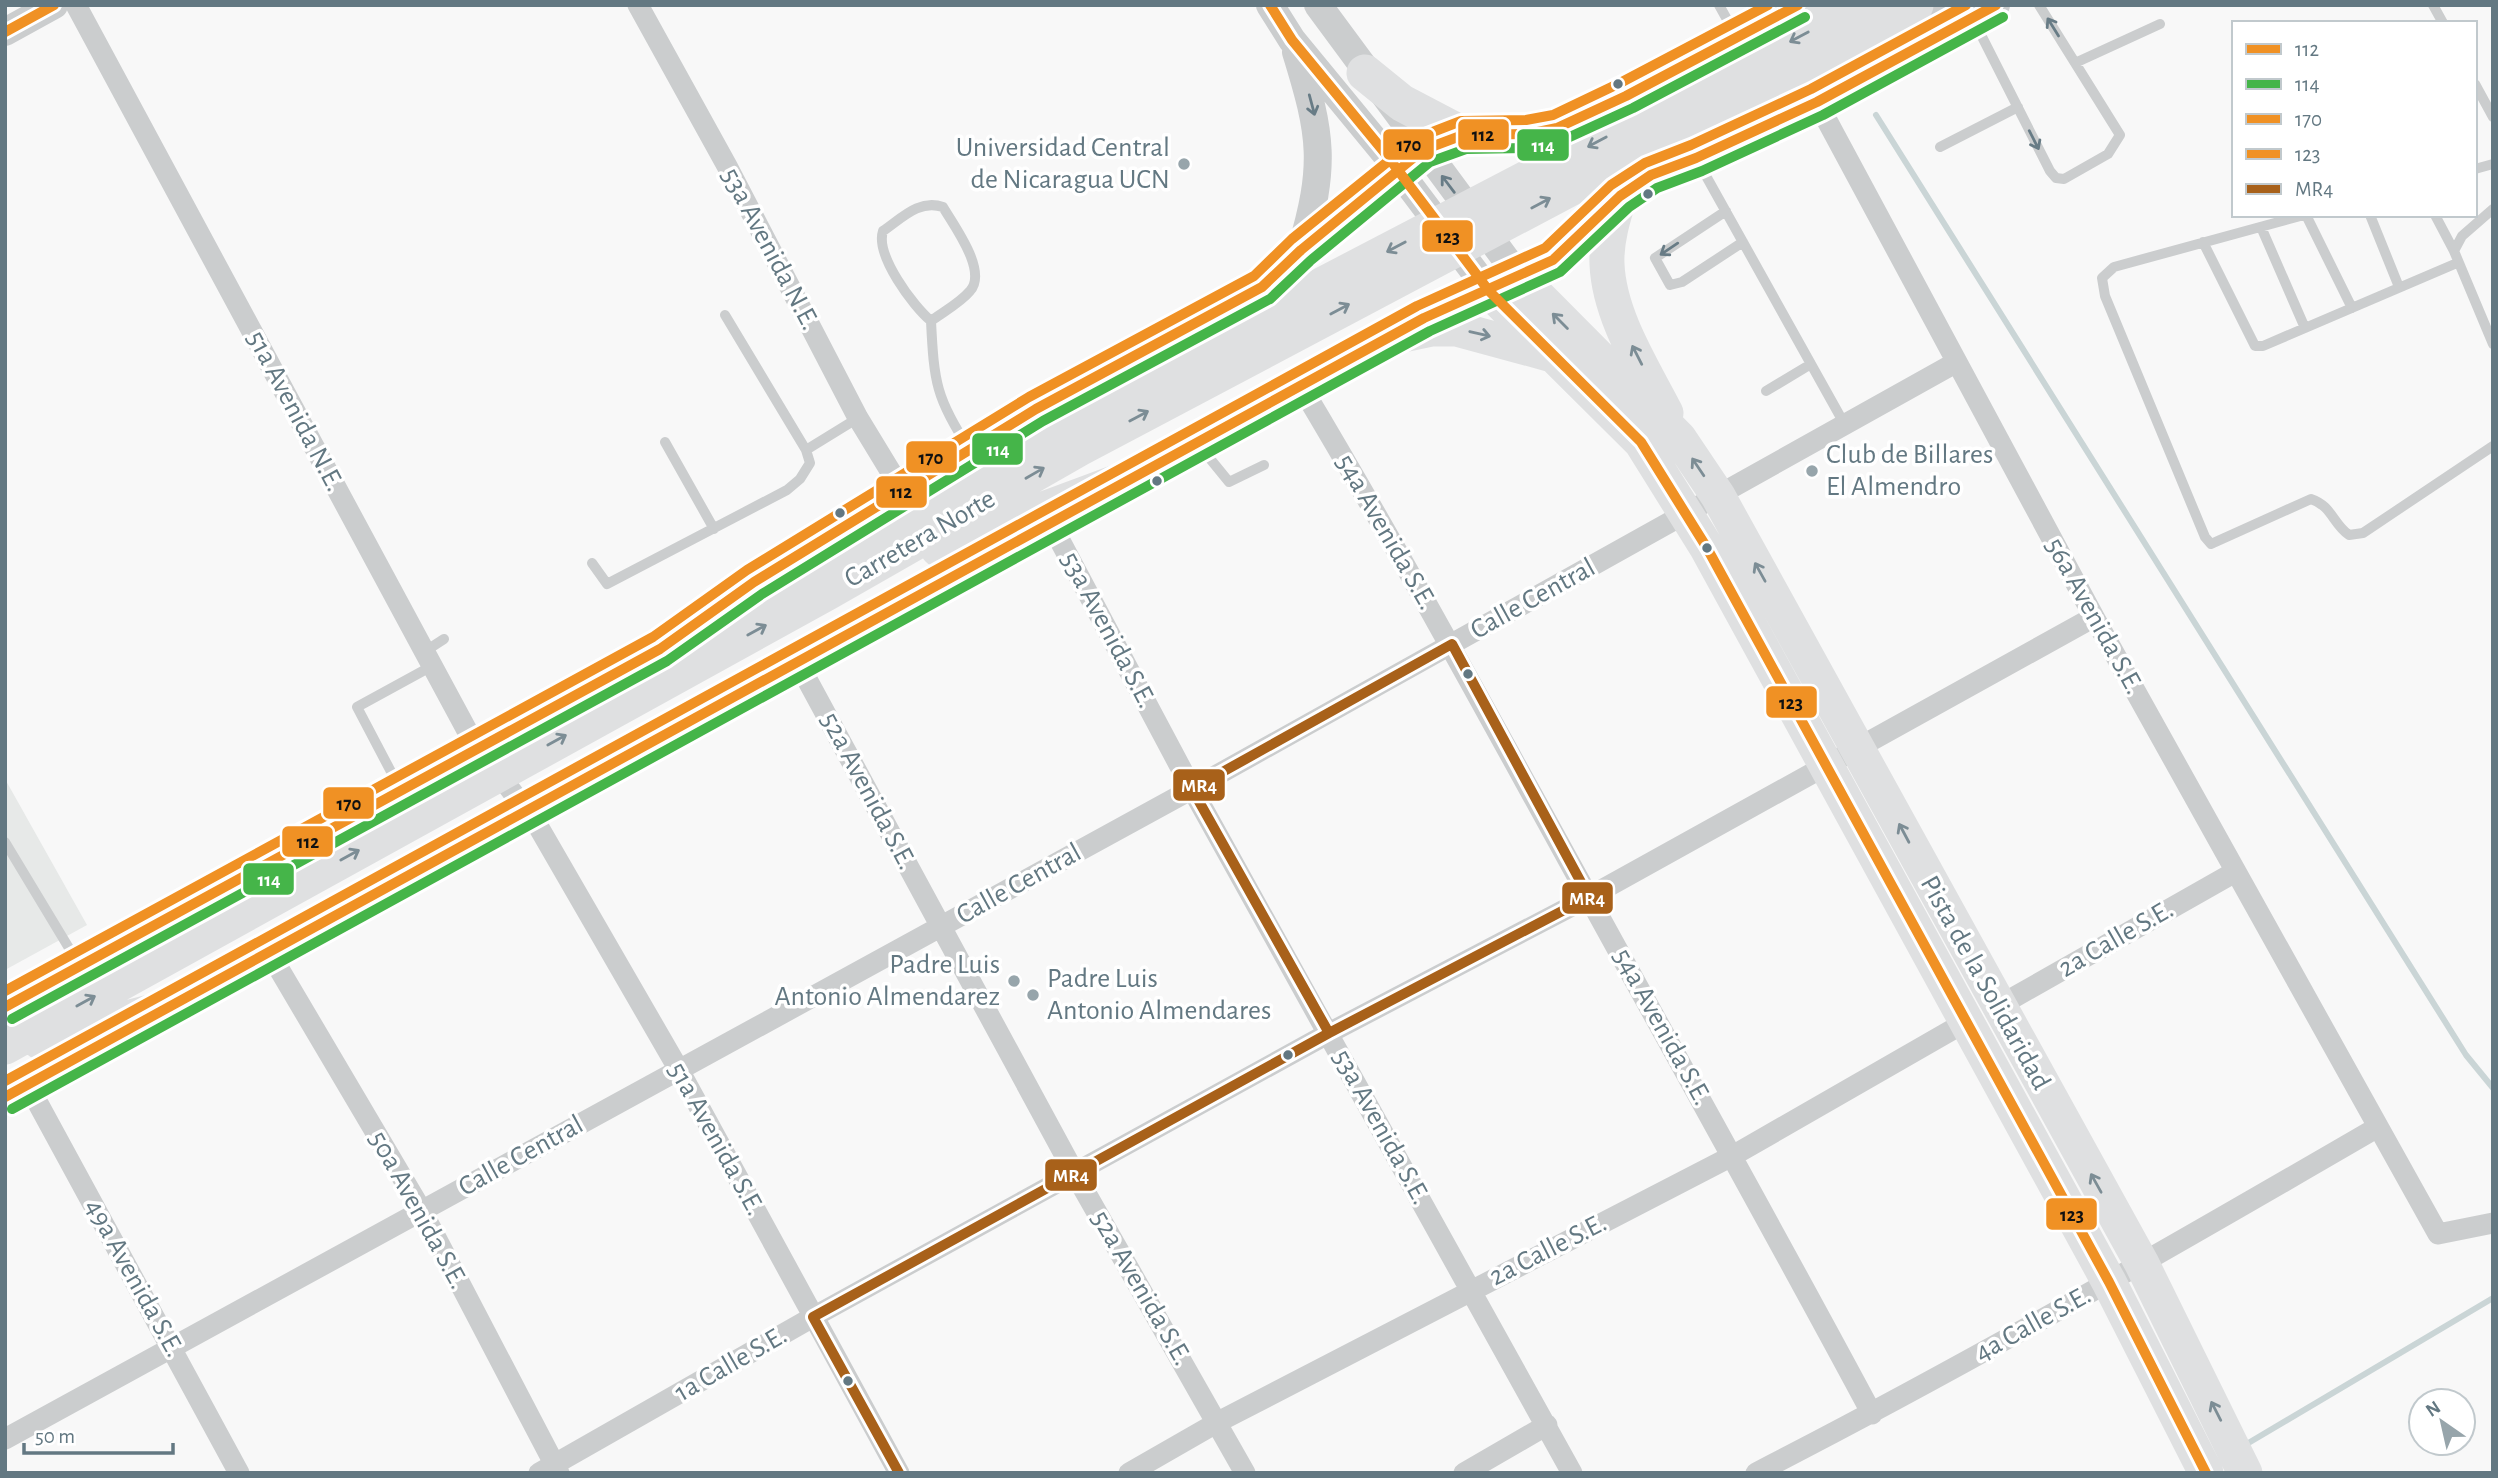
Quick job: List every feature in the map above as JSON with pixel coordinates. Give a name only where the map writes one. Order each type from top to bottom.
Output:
[{"type":"highway","points":[[660,649],[754,582],[1036,409],[1262,287],[1301,250],[1410,159],[1463,135],[1528,134],[1557,128],[1626,96],[1797,5]]},
{"type":"highway","name":"Carretera Norte","points":[[5,1048],[488,760],[660,649],[935,498],[1069,435],[1871,14],[1915,5]]},
{"type":"highway","points":[[1365,73],[1402,103],[1463,135]]},
{"type":"highway","name":"Carretera Norte","points":[[5,1007],[401,790],[488,760],[827,592],[1069,435]]},
{"type":"highway","points":[[827,592],[1023,516],[1127,480]]},
{"type":"highway","points":[[5,1048],[166,1009]]},
{"type":"main road","points":[[1620,196],[1609,240],[1607,265],[1615,301],[1626,335],[1679,438]]},
{"type":"main road","name":"Pista de la Solidaridad","points":[[1504,284],[1551,355],[1641,442],[1687,514],[2109,1282],[2206,1473]]},
{"type":"main road","points":[[1504,284],[1679,438]]},
{"type":"main road","points":[[1388,338],[1431,330],[1457,329],[1551,355]]},
{"type":"main road","name":"Pista de la Solidaridad","points":[[1679,438],[1718,496],[1997,1007],[2142,1264],[2245,1473]]},
{"type":"street","points":[[5,32],[54,5]]},
{"type":"street","name":"51a Avenida N.E.","points":[[76,5],[428,659],[488,760],[525,810]]},
{"type":"street","name":"53a Avenida N.E.","points":[[638,5],[727,166],[858,418],[903,492]]},
{"type":"street","points":[[1270,5],[1293,40],[1410,159],[1504,284]]},
{"type":"street","points":[[1318,5],[1365,73],[1410,159]]},
{"type":"street","points":[[1651,175],[1752,138],[1974,9]]},
{"type":"street","points":[[17,1091],[797,660],[1302,388],[1424,318],[1553,260],[1620,196],[1707,140],[1974,9]]},
{"type":"street","points":[[1293,40],[1314,111],[1320,159],[1314,205],[1301,250]]},
{"type":"street","name":"56a Avenida S.E.","points":[[1817,102],[2094,617],[2438,1234],[2493,1223]]},
{"type":"street","name":"Calle Central","points":[[5,1439],[1192,789],[1955,363]]},
{"type":"street","name":"54a Avenida S.E.","points":[[1302,388],[1452,645],[1589,897],[1734,1154],[1872,1414]]},
{"type":"street","name":"53a Avenida S.E.","points":[[1050,522],[1192,789],[1572,1473]]},
{"type":"street","points":[[1589,897],[2094,617]]},
{"type":"street","name":"52a Avenida S.E.","points":[[797,660],[1075,1174],[1245,1473]]},
{"type":"street","name":"51a Avenida S.E.","points":[[525,810],[538,826],[678,1070],[899,1473]]},
{"type":"street","name":"2a Calle S.E.","points":[[1997,1007],[2235,872]]},
{"type":"street","name":"1a Calle S.E.","points":[[551,1470],[813,1317],[1329,1033],[1589,897]]},
{"type":"street","name":"50a Avenida S.E.","points":[[269,952],[422,1211],[551,1470]]},
{"type":"street","name":"2a Calle S.E.","points":[[1129,1473],[1218,1422],[1734,1154],[1965,1023]]},
{"type":"street","name":"49a Avenida S.E.","points":[[17,1091],[173,1348],[239,1473]]},
{"type":"street","name":"4a Calle S.E.","points":[[1756,1473],[1872,1414],[2142,1264],[2378,1127]]},
{"type":"street","points":[[1464,1473],[1547,1425]]},
{"type":"lane","points":[[1719,5],[1737,37]]},
{"type":"lane","points":[[1974,9],[2018,107],[2056,178],[2064,179],[2108,154],[2120,135],[2039,5]]},
{"type":"lane","points":[[2434,5],[2442,21]]},
{"type":"lane","points":[[2075,63],[2160,24]]},
{"type":"lane","points":[[2477,88],[2493,117]]},
{"type":"lane","points":[[1940,147],[2018,107]]},
{"type":"lane","points":[[1696,158],[1846,425]]},
{"type":"lane","points":[[931,321],[972,290],[976,277],[973,261],[943,207],[931,203],[923,204],[883,231],[881,248],[915,308],[931,321],[933,372],[944,412],[970,450]]},
{"type":"lane","points":[[2454,251],[2462,236],[2493,209]]},
{"type":"lane","points":[[1726,211],[1655,258],[1670,285],[1682,282],[1743,242]]},
{"type":"lane","points":[[2298,217],[2115,267],[2102,278],[2105,296],[2205,537],[2211,544],[2311,499],[2323,503],[2340,529],[2349,536],[2363,533],[2493,446]]},
{"type":"lane","points":[[2306,217],[2351,308]]},
{"type":"lane","points":[[2371,217],[2399,287]]},
{"type":"lane","points":[[2436,217],[2454,251],[2456,263],[2493,344]]},
{"type":"lane","points":[[2261,227],[2305,328]]},
{"type":"lane","points":[[2203,242],[2255,346],[2263,346],[2456,263]]},
{"type":"lane","points":[[592,563],[607,584],[787,490],[800,480],[810,463],[806,450],[725,315]]},
{"type":"lane","points":[[1766,391],[1811,364]]},
{"type":"lane","points":[[806,450],[858,418]]},
{"type":"lane","points":[[665,442],[714,529]]},
{"type":"lane","points":[[1198,444],[1229,482],[1264,465]]},
{"type":"lane","points":[[401,790],[358,708],[428,659],[444,639]]},
{"type":"lane","points":[[5,842],[80,966]]},
{"type":"shaded area","points":[[5,779],[87,925],[5,970]]},
{"type":"waterway","points":[[1876,115],[2466,1055],[2493,1088]]},
{"type":"waterway","points":[[2245,1445],[2493,1298]]},
{"type":"transit line","name":"123","points":[[5,32],[54,5]]},
{"type":"transit line","name":"123","points":[[1270,5],[1292,40],[1385,153],[1489,291],[1641,442],[1707,548],[2109,1282],[2206,1473]]},
{"type":"transit line","name":"170","points":[[5,991],[653,637],[747,570],[1029,397],[1254,276],[1292,239],[1417,138],[1461,121],[1526,120],[1553,115],[1768,5]]},
{"type":"transit line","name":"112","points":[[5,1007],[660,649],[754,582],[1036,409],[1262,287],[1301,250],[1423,150],[1463,135],[1528,134],[1557,128],[1626,96],[1798,5]]},
{"type":"transit line","name":"170","points":[[5,1081],[1417,306],[1545,248],[1611,185],[1645,163],[1691,145],[1811,89],[1966,5]]},
{"type":"transit line","name":"112","points":[[5,1097],[1424,318],[1553,260],[1620,196],[1651,175],[1696,158],[1817,102],[1996,5]]},
{"type":"transit line","name":"114","points":[[12,1019],[667,661],[762,594],[1043,421],[1270,299],[1310,261],[1430,162],[1466,149],[1530,148],[1561,141],[1633,108],[1805,17]]},
{"type":"transit line","name":"114","points":[[12,1109],[1430,331],[1560,272],[1629,207],[1657,188],[1702,171],[1823,115],[2003,17]]},
{"type":"transit line","name":"MR4","points":[[1452,644],[1589,897],[1329,1033],[1192,789],[1452,644]]},
{"type":"transit line","name":"MR4","points":[[813,1317],[1329,1033]]},
{"type":"transit line","name":"MR4","points":[[813,1317],[899,1473]]},
{"type":"place","name":"Universidad Central de Nicaragua UCN","points":[[1184,164]]},
{"type":"place","name":"Club de Billares El Almendro","points":[[1812,471]]},
{"type":"place","name":"Padre Luis Antonio Almendarez","points":[[1014,981]]},
{"type":"place","name":"Padre Luis Antonio Almendares","points":[[1033,995]]}]
